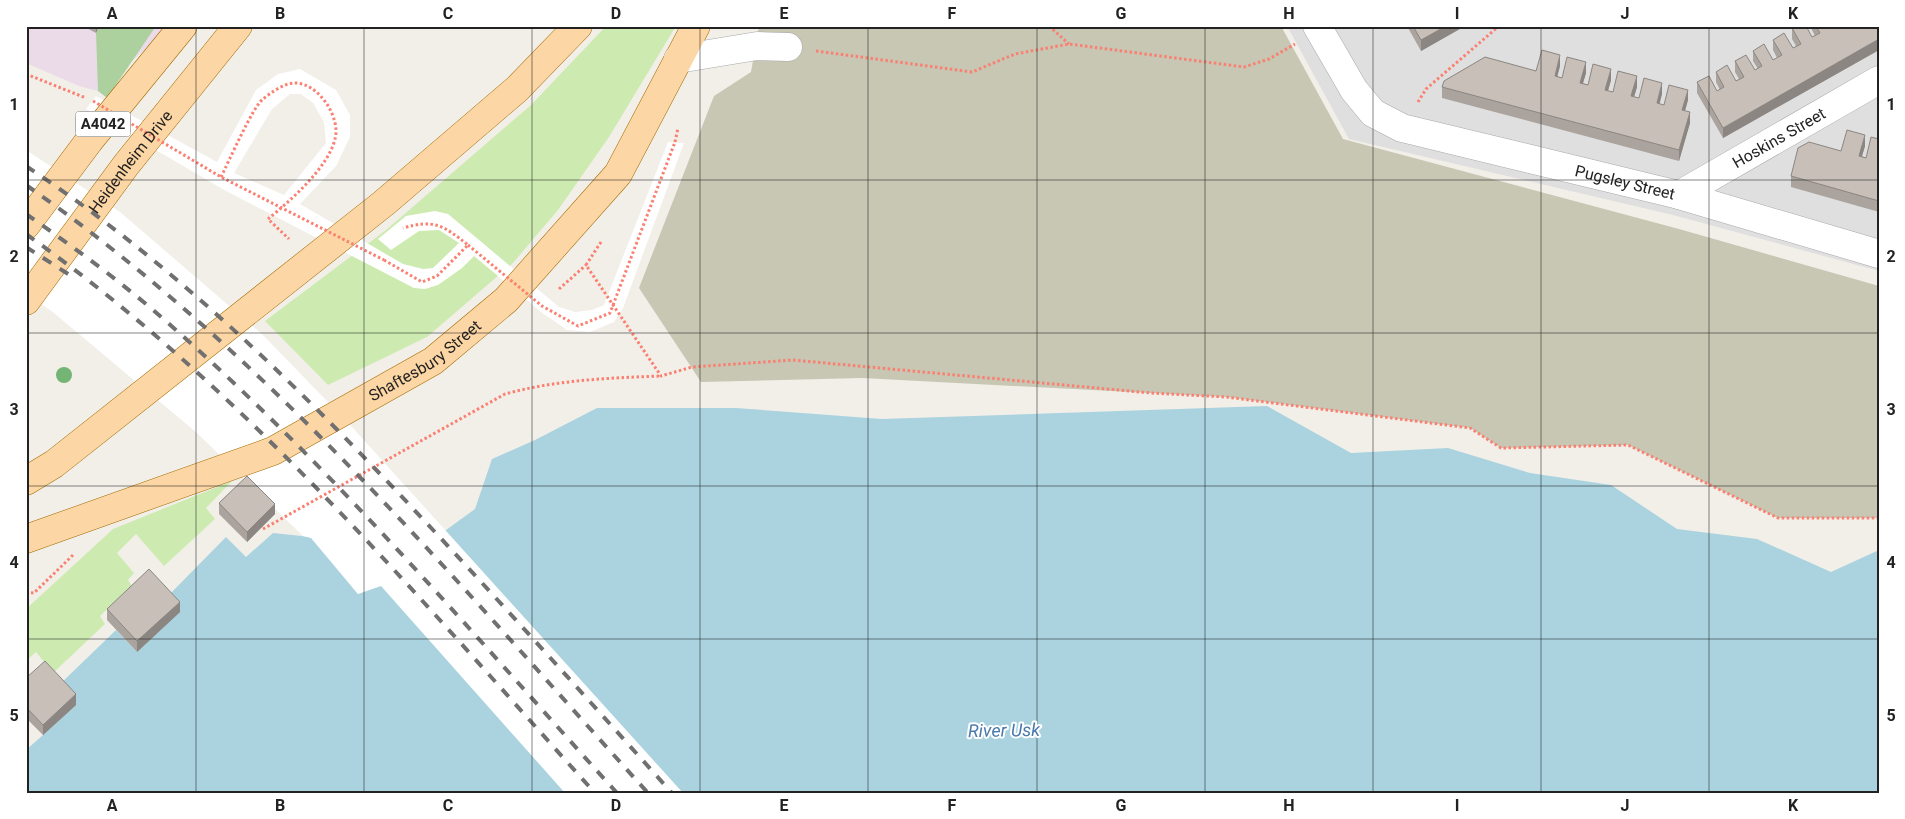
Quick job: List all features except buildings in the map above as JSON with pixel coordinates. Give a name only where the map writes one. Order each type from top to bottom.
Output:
[{"type":"main road","name":"A4042","points":[[26,225],[90,141],[183,26]]},
{"type":"main road","name":"Heidenheim Drive","points":[[26,301],[126,165],[238,26]]},
{"type":"main road","points":[[26,481],[54,464],[384,202],[517,89],[578,26]]},
{"type":"main road","name":"Shaftesbury Street","points":[[26,539],[273,451],[433,361],[506,300],[618,174],[696,26]]},
{"type":"street","name":"Pugsley Street","points":[[1318,28],[1354,90],[1373,113],[1402,128],[1679,195],[1879,254]]},
{"type":"street","points":[[678,59],[757,46],[788,48]]},
{"type":"street","name":"Hoskins Street","points":[[1679,195],[1879,80]]},
{"type":"path","points":[[1049,26],[1069,44]]},
{"type":"path","points":[[1402,128],[1426,89],[1498,26]]},
{"type":"path","points":[[788,48],[972,72],[1015,54],[1069,44],[1244,67],[1269,59],[1318,28]]},
{"type":"path","points":[[26,74],[93,100],[221,177],[384,260],[422,282],[437,276],[468,245]]},
{"type":"path","points":[[221,177],[260,101],[278,88],[296,83],[306,86],[325,99],[334,118],[336,138],[325,160],[291,200],[268,220],[312,259]]},
{"type":"path","points":[[674,128],[679,121]]},
{"type":"path","points":[[400,229],[422,223],[442,225],[542,306],[578,326],[610,314],[676,142]]},
{"type":"path","points":[[606,234],[586,265],[661,376]]},
{"type":"path","points":[[263,529],[505,394],[530,387],[597,379],[661,376],[692,367],[793,360],[1151,393],[1226,397],[1470,428],[1501,448],[1628,445],[1778,518],[1879,518]]},
{"type":"path","points":[[26,592],[34,593],[75,553]]},
{"type":"shaded area","points":[[26,26],[171,26],[98,91],[79,86],[26,63]]},
{"type":"shaded area","points":[[759,26],[1281,26],[1343,139],[1679,229],[1879,286],[1879,518],[1778,518],[1628,445],[1501,448],[1470,428],[1226,397],[862,378],[701,382],[639,288],[714,96],[751,72]]},
{"type":"shaded area","points":[[1287,26],[1879,26],[1879,271],[1673,215],[1349,139]]},
{"type":"green space","points":[[99,26],[156,26],[107,98],[98,91],[96,33]]},
{"type":"green space","points":[[606,26],[676,26],[609,137],[558,210],[513,263],[427,337],[328,385],[265,321],[386,230],[531,105]]},
{"type":"green space","points":[[232,481],[206,508],[215,519],[164,566],[136,534],[117,553],[134,573],[128,580],[132,586],[100,616],[105,624],[53,673],[36,652],[26,661],[26,609],[113,529]]},
{"type":"water","name":"River Usk","points":[[1267,406],[1351,453],[1448,448],[1530,473],[1611,485],[1677,529],[1757,539],[1831,572],[1879,550],[1879,793],[26,793],[26,750],[43,735],[58,686],[116,630],[137,652],[166,598],[226,537],[246,557],[273,533],[311,537],[358,594],[475,509],[492,459],[535,440],[597,408],[736,408],[882,419]]},
{"type":"pier","points":[[300,69],[336,90],[350,115],[350,137],[336,166],[300,204],[403,264],[423,269],[433,268],[459,243],[439,230],[419,231],[391,250],[378,239],[406,216],[435,211],[448,214],[559,307],[575,312],[592,310],[604,305],[668,142],[684,143],[623,308],[614,322],[590,332],[567,330],[541,312],[474,256],[462,268],[438,285],[425,289],[414,288],[226,191],[86,109],[96,96],[217,162],[256,90],[278,74]],"holes":[[[290,94],[301,94],[313,103],[324,122],[326,143],[284,195],[234,173],[272,109]]]},
{"type":"pier","points":[[26,150],[120,212],[263,335],[352,427],[683,793],[565,793],[381,586],[358,594],[311,538],[303,536],[197,433],[54,313],[26,293]]},
{"type":"railway","points":[[26,166],[82,205],[137,247],[240,336],[290,383],[434,531],[672,793]]},
{"type":"railway","points":[[26,185],[114,250],[197,320],[277,394],[429,550],[648,793]]},
{"type":"railway","points":[[26,214],[134,294],[168,323],[287,434],[399,552],[617,793]]},
{"type":"railway","points":[[26,234],[106,294],[182,359],[255,427],[394,570],[595,793]]},
{"type":"railway","points":[[26,247],[76,279]]}]
